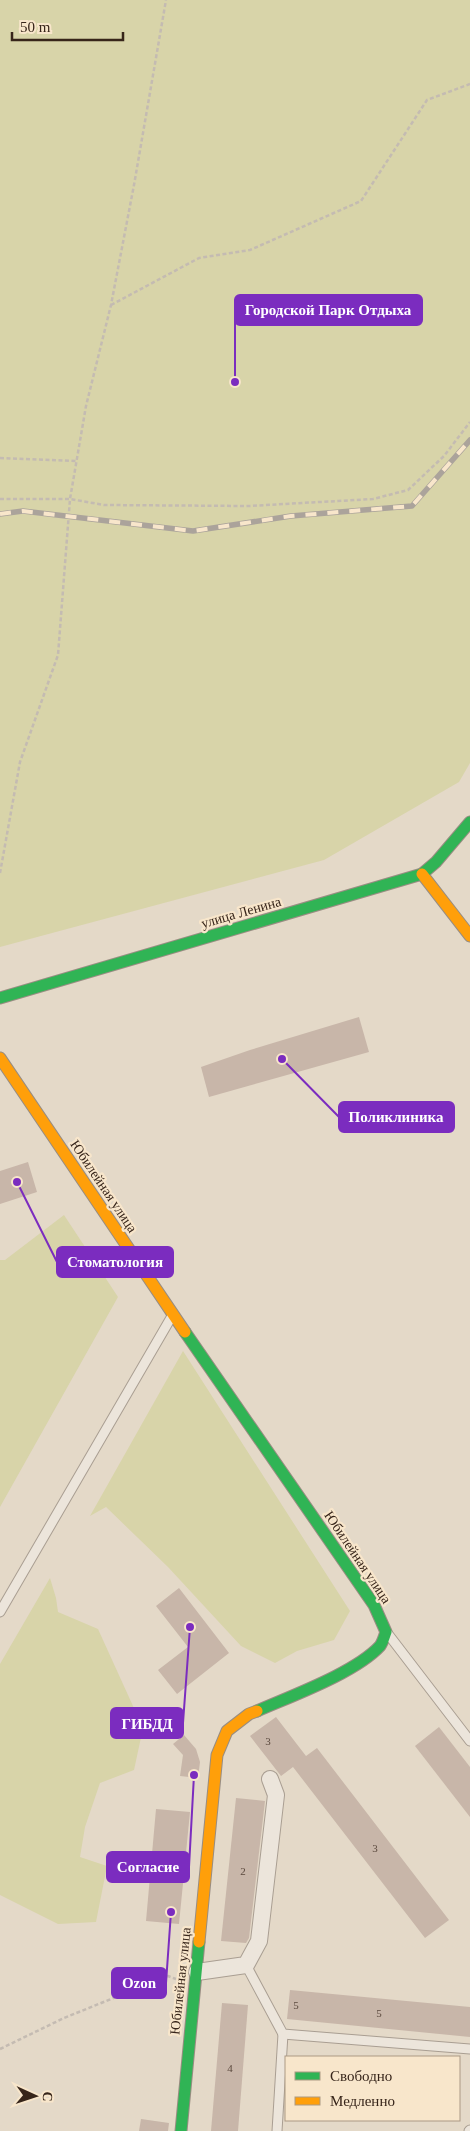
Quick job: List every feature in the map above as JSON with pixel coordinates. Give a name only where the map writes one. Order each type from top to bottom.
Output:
[{"type":"street","name":"улица Ленина","points":[[0,998],[422,874],[436,862],[470,822]]},
{"type":"street","points":[[422,874],[470,936]]},
{"type":"street","name":"Юбилейная улица","points":[[0,1058],[172,1315],[374,1605],[386,1632],[381,1645],[362,1662],[318,1685],[250,1714],[227,1730],[216,1755],[182,2131]]},
{"type":"street","points":[[196,1979],[246,1965],[259,1941],[276,1794],[270,1779]]},
{"type":"lane","points":[[0,1612],[172,1315]]},
{"type":"lane","points":[[386,1632],[470,1741]]},
{"type":"lane","points":[[246,1965],[283,2034],[277,2131]]},
{"type":"lane","points":[[283,2034],[470,2049]]},
{"type":"path","points":[[0,874],[20,762],[58,655],[70,499],[76,461],[86,406],[111,305],[166,0]]},
{"type":"path","points":[[111,305],[199,258],[250,250],[361,201],[427,100],[470,84]]},
{"type":"path","points":[[0,500],[70,499],[104,505],[249,506],[373,499],[408,490],[444,456],[470,422]]},
{"type":"path","points":[[0,458],[76,461]]},
{"type":"path","points":[[0,845],[5,843]]},
{"type":"path","points":[[0,2049],[64,2018],[168,1976],[196,1979]]},
{"type":"shaded area","points":[[0,0],[470,0],[470,763],[459,782],[324,860],[0,947]]},
{"type":"shaded area","points":[[64,1215],[118,1297],[0,1507],[0,1260],[5,1260]]},
{"type":"shaded area","points":[[183,1351],[350,1611],[334,1640],[297,1651],[275,1663],[241,1646],[168,1567],[106,1507],[90,1516]]},
{"type":"shaded area","points":[[50,1578],[58,1612],[98,1629],[143,1728],[134,1770],[100,1783],[85,1827],[80,1857],[107,1866],[96,1922],[58,1924],[0,1895],[0,1664]]},
{"type":"building","points":[[359,1017],[369,1052],[209,1097],[201,1067]]},
{"type":"building","points":[[28,1162],[37,1192],[0,1204],[0,1171]]},
{"type":"building","points":[[179,1588],[229,1653],[177,1694],[158,1670],[188,1647],[156,1606]]},
{"type":"building","points":[[276,1717],[306,1756],[317,1748],[449,1920],[425,1938],[293,1767],[281,1776],[250,1736]]},
{"type":"building","points":[[439,1727],[470,1767],[470,1817],[415,1746]]},
{"type":"building","points":[[184,1735],[196,1749],[200,1762],[198,1778],[180,1776],[183,1755],[173,1744]]},
{"type":"building","points":[[236,1798],[265,1801],[249,1938],[246,1943],[221,1941]]},
{"type":"building","points":[[156,1809],[190,1812],[179,1924],[146,1921]]},
{"type":"building","points":[[290,1990],[470,2007],[470,2037],[287,2019]]},
{"type":"building","points":[[222,2003],[248,2005],[238,2131],[211,2131]]},
{"type":"building","points":[[141,2119],[169,2123],[168,2131],[139,2131]]},
{"type":"railway","points":[[0,514],[23,511],[193,531],[291,516],[412,506],[470,440]]},
{"type":"traffic: fast","points":[[0,998],[422,874],[436,862],[470,822]]},
{"type":"traffic: fast","points":[[185,1332],[374,1605],[386,1632],[380,1646],[355,1665],[322,1683],[257,1711]]},
{"type":"traffic: fast","points":[[181,2131],[199,1942]]},
{"type":"traffic: slow","points":[[422,874],[470,936]]},
{"type":"traffic: slow","points":[[0,1058],[185,1332]]},
{"type":"traffic: slow","points":[[199,1942],[217,1755],[227,1731],[249,1714],[257,1711]]},
{"type":"place","name":"Городской Парк Отдыха","points":[[235,382]]},
{"type":"place","name":"Поликлиника","points":[[282,1059]]},
{"type":"place","name":"Стоматология","points":[[17,1182]]},
{"type":"place","name":"ГИБДД","points":[[190,1627]]},
{"type":"place","name":"Согласие","points":[[194,1775]]},
{"type":"place","name":"Ozon","points":[[171,1912]]}]
